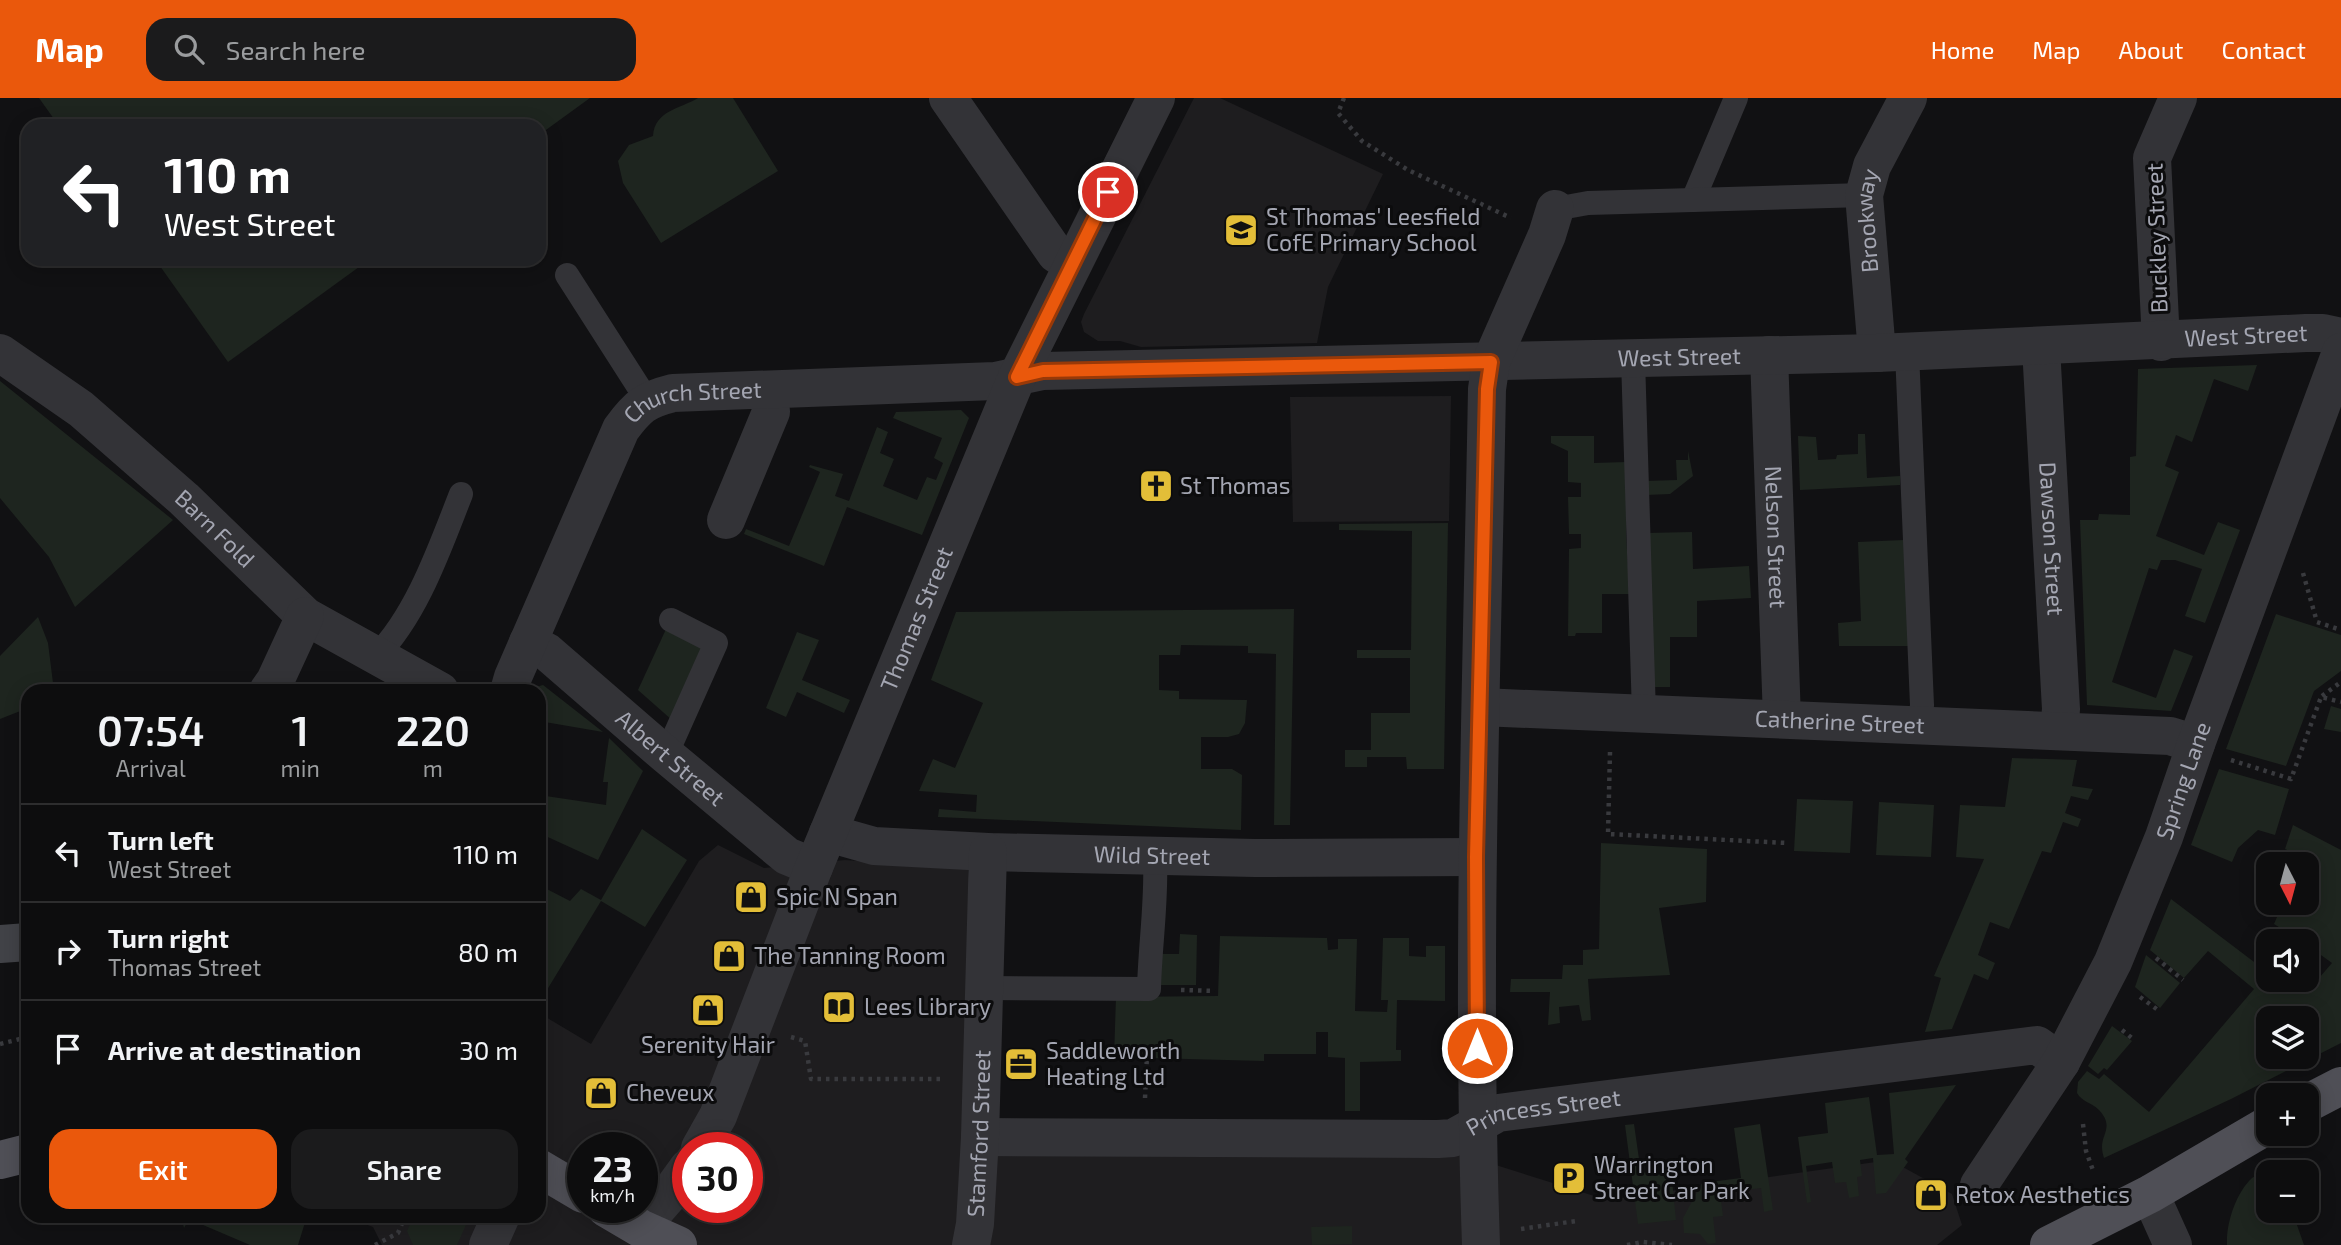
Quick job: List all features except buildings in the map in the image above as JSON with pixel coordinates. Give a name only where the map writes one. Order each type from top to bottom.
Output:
[{"type":"main road","points":[[2319,1097],[2341,1086]]},
{"type":"main road","points":[[2049,1245],[2095,1234],[2150,1194],[2256,1132]]},
{"type":"main road","points":[[0,1160],[21,1155]]},
{"type":"main road","points":[[546,1172],[567,1185]]},
{"type":"main road","points":[[632,1223],[678,1245]]},
{"type":"street","points":[[948,98],[1056,254],[1073,263]]},
{"type":"street","name":"Thomas Street","points":[[709,1132],[718,1116],[821,850],[1017,377],[1156,98]]},
{"type":"street","name":"Brookway","points":[[1892,352],[1864,195],[1872,166],[1908,98]]},
{"type":"street","name":"Buckley Street","points":[[2161,342],[2152,158],[2178,98]]},
{"type":"street","points":[[1481,1245],[1477,1126],[1476,857],[1487,389],[1491,362],[1551,222]]},
{"type":"street","name":"West Street","points":[[1017,377],[1043,371],[1892,352],[2315,333],[2341,337]]},
{"type":"street","name":"Dawson Street","points":[[2041,346],[2061,709],[2059,731]]},
{"type":"street","name":"Spring Lane","points":[[1979,1185],[2061,1062],[2113,962],[2164,837],[2213,752],[2341,352]]},
{"type":"street","name":"Barn Fold","points":[[0,353],[81,409],[184,499],[304,616],[427,684]]},
{"type":"street","name":"Nelson Street","points":[[1769,355],[1782,719]]},
{"type":"street","name":"Church Street","points":[[512,684],[621,429],[647,400],[673,393],[995,381],[1017,377]]},
{"type":"street","points":[[726,520],[771,412],[769,390]]},
{"type":"street","points":[[273,684],[304,616]]},
{"type":"street","name":"Albert Street","points":[[528,642],[547,652],[787,856],[821,850]]},
{"type":"street","name":"Catherine Street","points":[[1481,707],[2170,736],[2213,752]]},
{"type":"street","name":"Wild Street","points":[[821,850],[874,846],[1155,857],[1476,857]]},
{"type":"street","name":"Stamford Street","points":[[971,1245],[975,1224],[980,1137],[988,852]]},
{"type":"street","points":[[0,944],[21,942]]},
{"type":"street","name":"Princess Street","points":[[980,1137],[1453,1138],[1498,1113],[2036,1045],[2061,1062]]},
{"type":"street","points":[[640,1228],[672,1189]]},
{"type":"street","points":[[2150,1194],[2173,1245]]},
{"type":"street","points":[[488,1245],[498,1223]]},
{"type":"lane","points":[[1693,200],[1736,98]]},
{"type":"lane","points":[[1551,222],[1588,203],[1864,195]]},
{"type":"lane","points":[[567,275],[647,400]]},
{"type":"lane","points":[[1892,352],[1923,705],[1920,724]]},
{"type":"lane","points":[[1633,359],[1644,714]]},
{"type":"lane","points":[[376,656],[409,611],[438,551],[461,494]]},
{"type":"lane","points":[[666,755],[716,643],[671,620]]},
{"type":"lane","points":[[985,988],[1149,989],[1155,857]]},
{"type":"path","points":[[1344,98],[1338,113],[1362,141],[1408,170],[1551,222]]},
{"type":"path","points":[[2302,567],[2316,621],[2341,630]]},
{"type":"path","points":[[2213,752],[2291,779],[2321,697],[2341,682]]},
{"type":"path","points":[[2321,697],[2341,702]]},
{"type":"path","points":[[1610,747],[1608,834],[1787,844]]},
{"type":"path","points":[[2153,957],[2183,980]]},
{"type":"path","points":[[786,1036],[805,1041],[811,1079],[946,1079]]},
{"type":"path","points":[[0,1044],[21,1039]]},
{"type":"path","points":[[1145,1101],[1146,1056]]},
{"type":"path","points":[[2083,1124],[2086,1151],[2094,1172]]},
{"type":"path","points":[[1517,1230],[1576,1221]]},
{"type":"path","points":[[374,1245],[398,1233],[402,1223]]},
{"type":"path","points":[[1627,1245],[1643,1242],[1672,1245]]},
{"type":"shaded area","points":[[39,98],[590,98],[546,130],[546,119],[54,119]]},
{"type":"shaded area","points":[[698,98],[733,98],[778,171],[661,243],[623,183],[618,161],[629,145],[653,136],[663,115]]},
{"type":"shaded area","name":"St Thomas' Leesfield CofE Primary School","points":[[1194,98],[1220,98],[1383,174],[1328,287],[1317,343],[1141,347],[1120,341],[1098,341],[1084,332],[1081,322],[1084,314]]},
{"type":"shaded area","points":[[160,266],[360,266],[228,362]]},
{"type":"shaded area","points":[[2257,365],[2248,391],[2214,379],[2192,442],[2176,435],[2165,466],[2179,472],[2156,536],[2204,555],[2218,522],[2240,530],[2205,623],[2185,616],[2202,569],[2175,560],[2161,560],[2157,570],[2149,568],[2112,682],[2156,698],[2174,649],[2193,656],[2171,711],[2087,705],[2080,520],[2098,520],[2099,514],[2130,515],[2130,457],[2136,456],[2138,369]]},
{"type":"shaded area","points":[[0,381],[173,520],[75,607],[49,557],[0,498]]},
{"type":"shaded area","points":[[1451,396],[1449,521],[1293,522],[1290,397]]},
{"type":"shaded area","points":[[961,410],[969,418],[922,535],[847,507],[824,566],[744,534],[746,529],[789,546],[820,472],[809,467],[810,465],[843,474],[835,496],[849,501],[877,427],[888,432],[880,453],[894,459],[883,486],[917,500],[927,477],[936,480],[943,463],[934,458],[942,438],[893,418],[896,412]]},
{"type":"shaded area","points":[[1858,434],[1865,434],[1867,478],[1900,476],[1900,485],[1800,490],[1798,436],[1816,437],[1818,460],[1836,459],[1837,455],[1858,454]]},
{"type":"shaded area","points":[[1551,436],[1594,436],[1594,463],[1626,462],[1626,536],[1630,594],[1602,594],[1602,633],[1576,633],[1575,636],[1568,636],[1569,549],[1581,548],[1581,534],[1569,534],[1568,497],[1581,497],[1581,483],[1568,482],[1568,451],[1551,443]]},
{"type":"shaded area","points":[[1688,451],[1693,476],[1670,494],[1646,495],[1646,481],[1677,480],[1676,460],[1688,460]]},
{"type":"shaded area","points":[[1448,523],[1444,769],[1407,769],[1406,757],[1367,757],[1367,767],[1345,767],[1345,750],[1371,750],[1371,713],[1410,713],[1410,658],[1357,658],[1357,650],[1411,650],[1412,531],[1339,530],[1339,524]]},
{"type":"shaded area","points":[[1692,532],[1693,569],[1749,566],[1751,598],[1697,601],[1697,637],[1670,637],[1670,687],[1654,687],[1647,533]]},
{"type":"shaded area","points":[[1904,540],[1909,646],[1839,646],[1838,623],[1861,621],[1858,542]]},
{"type":"shaded area","points":[[1294,609],[1290,825],[1274,825],[1276,654],[1248,653],[1248,646],[1181,645],[1180,655],[1159,655],[1159,690],[1179,691],[1179,699],[1247,700],[1245,723],[1239,734],[1228,737],[1201,737],[1201,769],[1232,769],[1242,775],[1241,830],[938,817],[939,809],[976,812],[977,795],[919,791],[933,759],[955,768],[983,703],[931,680],[956,612]]},
{"type":"shaded area","points":[[2276,614],[2341,635],[2341,671],[2314,691],[2286,766],[2226,749]]},
{"type":"shaded area","points":[[38,617],[48,643],[53,684],[21,684],[21,711],[0,719],[0,656]]},
{"type":"shaded area","points":[[667,627],[706,645],[672,720],[638,690]]},
{"type":"shaded area","points":[[797,632],[819,640],[802,680],[850,700],[844,713],[797,692],[786,717],[766,708]]},
{"type":"shaded area","points":[[546,687],[603,732],[546,722]]},
{"type":"shaded area","points":[[2331,706],[2341,709],[2341,732],[2324,729]]},
{"type":"shaded area","points":[[609,738],[643,771],[598,860],[546,836],[546,796],[606,805],[608,782],[603,782]]},
{"type":"shaded area","points":[[2012,758],[2077,760],[2072,786],[2093,789],[2088,800],[2071,796],[2065,813],[2081,819],[2078,827],[2063,822],[2051,853],[2042,851],[2009,929],[1990,922],[1978,955],[1995,963],[1988,980],[1974,974],[1952,1029],[1925,1032],[1941,978],[1934,976],[1984,859],[1956,857],[1960,805],[2005,807]]},
{"type":"shaded area","points":[[2219,769],[2289,789],[2275,835],[2258,830],[2238,848],[2232,862],[2191,845]]},
{"type":"shaded area","points":[[1797,799],[1853,801],[1850,853],[1794,851]]},
{"type":"shaded area","points":[[1879,802],[1934,805],[1931,857],[1876,855]]},
{"type":"shaded area","points":[[2293,825],[2341,850],[2341,1043],[2319,1054],[2319,1006],[2256,1006],[2256,1069],[2290,1069],[2104,1158],[2102,1142],[2106,1121],[2099,1110],[2077,1093],[2078,1082],[2087,1071],[2099,1079],[2104,1074],[2149,1112],[2254,989],[2208,951],[2184,978],[2150,950],[2171,899],[2256,963],[2256,992],[2319,992],[2319,978],[2332,963],[2319,954],[2319,929],[2282,929],[2274,924],[2278,915],[2319,915],[2319,852],[2292,852],[2285,849]]},
{"type":"shaded area","points":[[642,829],[687,860],[645,927],[601,901],[546,991],[546,889],[570,901],[581,889],[601,900]]},
{"type":"shaded area","points":[[1601,843],[1707,849],[1706,902],[1659,908],[1670,975],[1588,979],[1591,1020],[1582,1021],[1579,1005],[1559,1007],[1560,1023],[1548,1025],[1550,992],[1510,992],[1511,979],[1562,979],[1563,965],[1583,965],[1583,950],[1599,949]]},
{"type":"shaded area","points":[[718,845],[764,868],[845,860],[968,869],[997,1148],[1448,1150],[1607,1200],[1890,1160],[1952,1194],[1962,1225],[1937,1245],[382,1245],[373,1227],[362,1223],[546,1223],[546,1017],[591,1044],[699,861]]},
{"type":"shaded area","points":[[1180,934],[1197,935],[1196,985],[1156,985],[1157,954],[1179,954]]},
{"type":"shaded area","points":[[1220,936],[1327,938],[1328,950],[1338,949],[1338,939],[1357,939],[1355,1011],[1387,1012],[1388,1000],[1381,1000],[1383,938],[1409,938],[1409,956],[1426,957],[1426,946],[1445,946],[1445,1001],[1397,1000],[1396,1050],[1401,1050],[1401,1061],[1360,1062],[1360,1111],[1345,1111],[1345,1058],[1328,1057],[1328,1032],[1316,1032],[1316,1054],[1264,1054],[1264,1061],[1150,1058],[1150,1052],[1144,1051],[1143,1058],[1114,1058],[1116,997],[1218,996]]},
{"type":"shaded area","points":[[2146,955],[2180,983],[2160,1008],[2135,987]]},
{"type":"shaded area","points":[[2112,1026],[2132,1041],[2107,1070],[2104,1068],[2098,1074],[2088,1066]]},
{"type":"shaded area","points":[[1956,1085],[1905,1159],[1908,1162],[1886,1193],[1876,1194],[1873,1158],[1860,1160],[1862,1176],[1857,1177],[1859,1196],[1849,1198],[1846,1182],[1835,1183],[1832,1162],[1806,1166],[1811,1202],[1807,1203],[1798,1137],[1828,1133],[1825,1103],[1869,1097],[1877,1155],[1894,1154],[1889,1093]]},
{"type":"shaded area","points":[[1634,1124],[1641,1173],[1671,1170],[1676,1220],[1638,1224],[1625,1125]]},
{"type":"shaded area","points":[[1760,1124],[1773,1210],[1764,1212],[1761,1188],[1720,1193],[1723,1216],[1713,1217],[1716,1243],[1708,1244],[1700,1234],[1684,1233],[1683,1218],[1702,1183],[1741,1178],[1734,1128]]},
{"type":"shaded area","points":[[2256,1176],[2256,1223],[2296,1223],[2304,1245],[2227,1245],[2230,1218],[2241,1192]]},
{"type":"shaded area","points":[[198,1223],[305,1223],[298,1245],[250,1245]]},
{"type":"shaded area","points":[[411,1223],[467,1223],[457,1245],[413,1245],[407,1231]]},
{"type":"shaded area","points":[[1352,1226],[1352,1244],[1312,1245],[1311,1227]]},
{"type":"place","name":"St Thomas' Leesfield CofE Primary School","points":[[1241,230]]},
{"type":"place","name":"St Thomas","points":[[1156,486]]},
{"type":"place","name":"Spic N Span","points":[[751,897]]},
{"type":"place","name":"The Tanning Room","points":[[729,956]]},
{"type":"place","name":"Lees Library","points":[[839,1007]]},
{"type":"place","name":"Serenity Hair","points":[[708,1010]]},
{"type":"place","name":"Saddleworth Heating Ltd","points":[[1021,1064]]},
{"type":"place","name":"Cheveux","points":[[601,1093]]},
{"type":"place","name":"Warrington Street Car Park","points":[[1569,1178]]},
{"type":"place","name":"Retox Aesthetics","points":[[1931,1195]]},
{"type":"route","points":[[1108,192],[1017,377],[1043,371],[1491,362],[1487,389],[1476,857],[1477,1048]]}]
